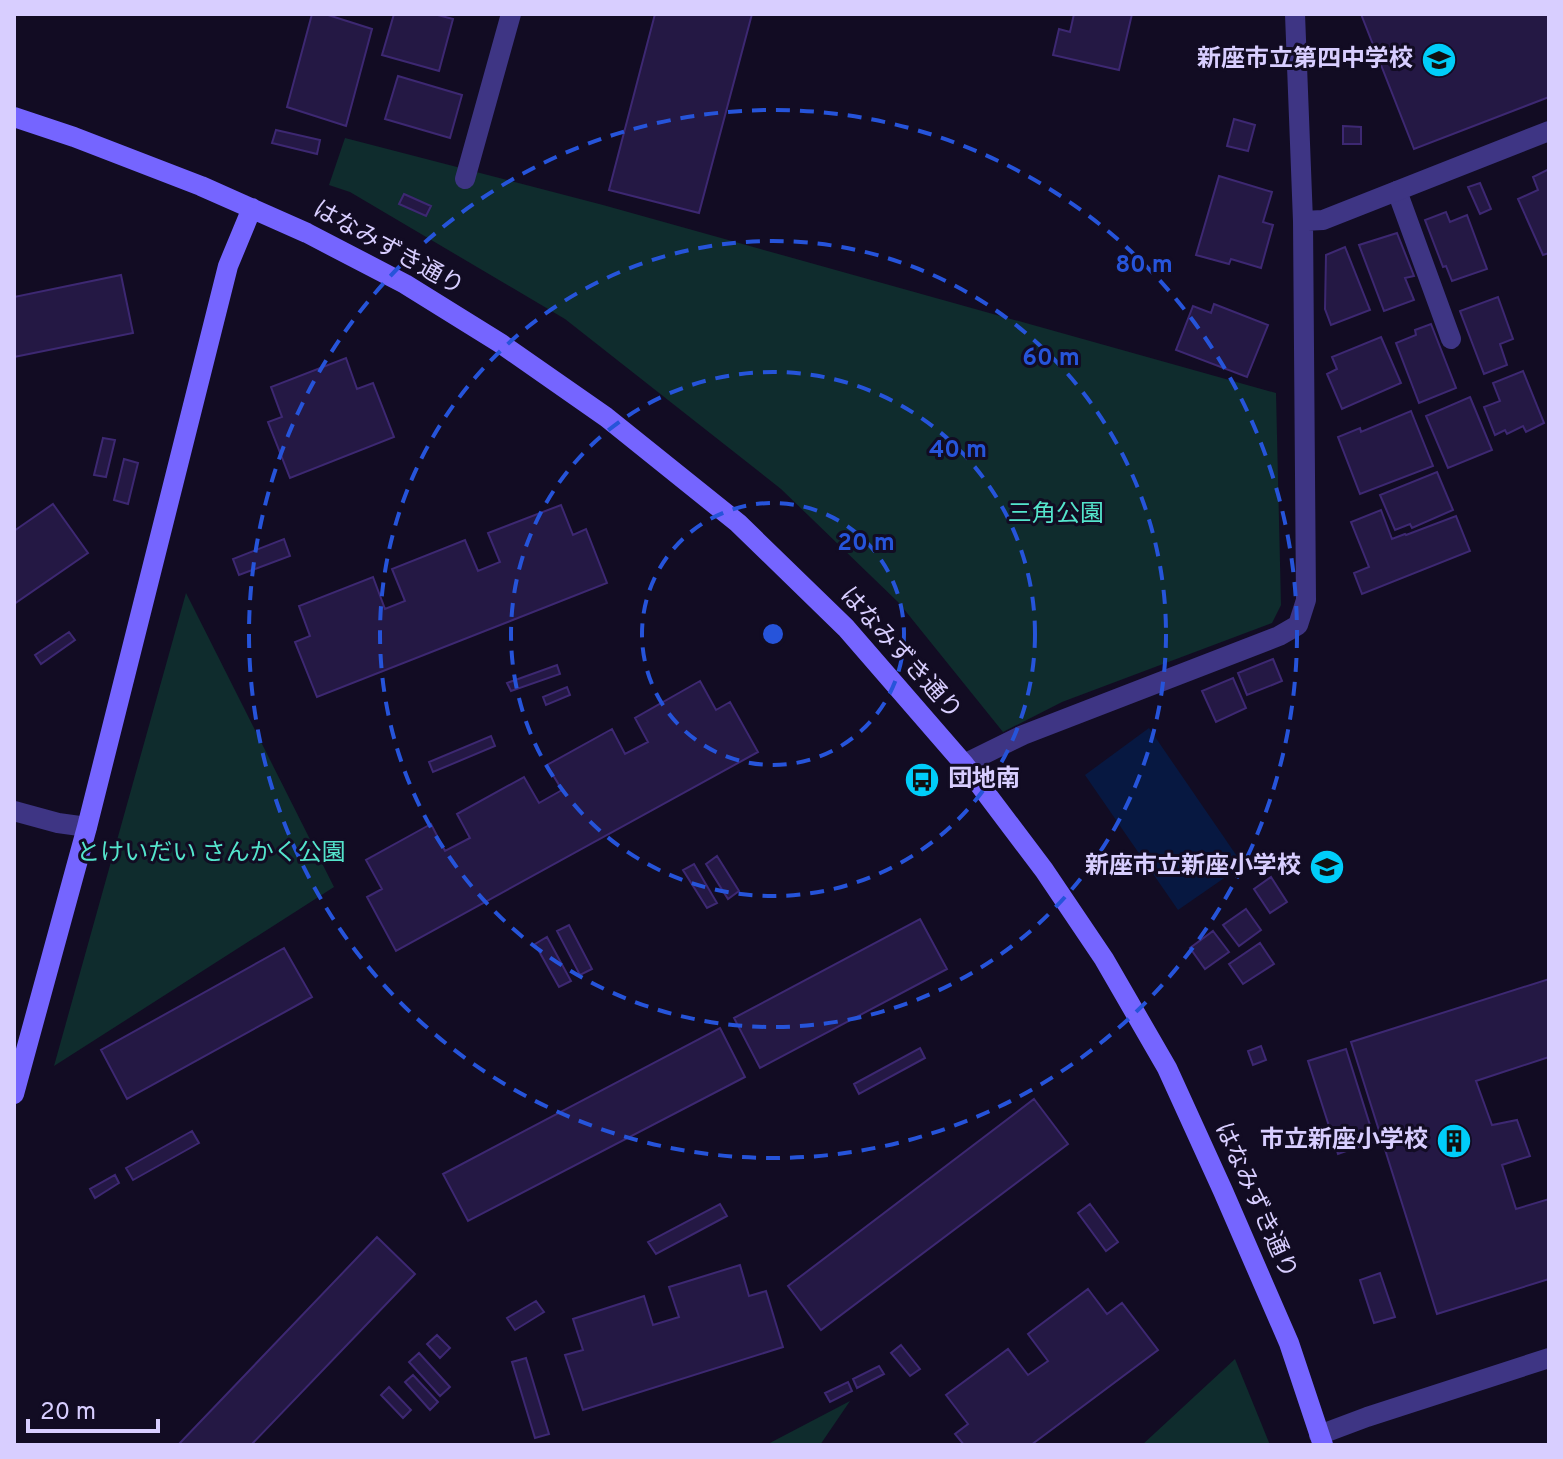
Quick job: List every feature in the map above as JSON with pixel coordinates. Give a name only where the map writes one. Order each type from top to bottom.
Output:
[{"type":"street","points":[[465,179],[511,14]]},
{"type":"street","points":[[964,764],[1023,735],[1279,636],[1298,625],[1306,600],[1303,221],[1295,14]]},
{"type":"street","name":"はなみずき通り","points":[[14,117],[74,137],[252,208],[405,284],[500,343],[606,417],[738,523],[846,628],[964,764],[1044,870],[1096,946],[1167,1068],[1289,1343],[1321,1440]]},
{"type":"street","points":[[1303,221],[1323,220],[1549,131]]},
{"type":"street","points":[[1397,191],[1451,339]]},
{"type":"street","points":[[14,1094],[87,827],[228,266],[252,208]]},
{"type":"street","points":[[14,811],[87,827]]},
{"type":"street","points":[[1321,1440],[1367,1417],[1549,1358]]},
{"type":"green space","name":"三角公園","points":[[345,138],[603,205],[1276,393],[1281,605],[1272,623],[1062,702],[1003,732],[899,603],[781,489],[565,319],[350,192],[329,185]]},
{"type":"green space","name":"とけいだい さんかく公園","points":[[186,593],[334,887],[54,1066]]},
{"type":"green space","points":[[1235,1359],[1270,1445],[1142,1445]]},
{"type":"green space","points":[[850,1401],[820,1445],[766,1445]]},
{"type":"water","points":[[1149,728],[1243,865],[1178,910],[1085,775]]},
{"type":"building","points":[[312,14],[325,14],[372,29],[346,126],[287,107]]},
{"type":"building","points":[[394,14],[434,14],[453,19],[439,71],[382,55]]},
{"type":"building","points":[[655,14],[752,14],[699,213],[609,190]]},
{"type":"building","points":[[1074,14],[1132,14],[1119,70],[1053,55],[1059,29],[1070,32]]},
{"type":"building","name":"新座市立第四中学校","points":[[1361,14],[1549,14],[1549,97],[1414,149]]},
{"type":"building","points":[[398,76],[462,95],[450,138],[385,119]]},
{"type":"building","points":[[1234,119],[1255,125],[1248,151],[1227,146]]},
{"type":"building","points":[[1343,126],[1361,127],[1361,144],[1343,144]]},
{"type":"building","points":[[276,130],[320,140],[317,154],[272,143]]},
{"type":"building","points":[[1549,169],[1549,253],[1543,255],[1518,199],[1538,190],[1533,177]]},
{"type":"building","points":[[1219,176],[1272,192],[1263,222],[1273,225],[1261,268],[1231,259],[1229,264],[1196,255]]},
{"type":"building","points":[[1480,183],[1491,209],[1480,214],[1468,187]]},
{"type":"building","points":[[404,194],[431,206],[426,216],[399,204]]},
{"type":"building","points":[[1446,212],[1450,222],[1467,215],[1487,269],[1452,281],[1446,266],[1443,267],[1425,220]]},
{"type":"building","points":[[1397,233],[1414,276],[1405,278],[1414,300],[1384,311],[1359,245]]},
{"type":"building","points":[[1345,247],[1370,310],[1331,325],[1325,309],[1326,255]]},
{"type":"building","points":[[121,275],[133,333],[14,357],[14,297]]},
{"type":"building","points":[[1498,297],[1513,339],[1500,344],[1507,365],[1484,374],[1460,311]]},
{"type":"building","points":[[1214,304],[1268,325],[1247,377],[1176,350],[1193,306],[1211,313]]},
{"type":"building","points":[[1431,324],[1456,388],[1419,403],[1396,343],[1416,335],[1415,330]]},
{"type":"building","points":[[1381,337],[1401,383],[1342,409],[1327,374],[1337,369],[1332,357]]},
{"type":"building","points":[[346,358],[357,389],[373,383],[394,437],[290,478],[268,422],[282,417],[271,387]]},
{"type":"building","points":[[1523,371],[1544,423],[1526,432],[1523,426],[1507,434],[1505,430],[1495,435],[1484,407],[1500,401],[1493,383]]},
{"type":"building","points":[[1470,397],[1492,450],[1448,468],[1426,416]]},
{"type":"building","points":[[1411,411],[1433,466],[1360,494],[1338,437],[1360,428],[1361,432]]},
{"type":"building","points":[[103,438],[115,440],[106,477],[94,475]]},
{"type":"building","points":[[124,459],[138,463],[128,504],[114,500]]},
{"type":"building","points":[[1437,472],[1453,510],[1412,528],[1410,524],[1395,530],[1380,495]]},
{"type":"building","points":[[53,504],[88,553],[14,604],[14,531]]},
{"type":"building","points":[[561,505],[573,535],[586,529],[607,583],[317,697],[295,642],[310,636],[299,606],[373,577],[385,609],[405,601],[392,569],[465,540],[478,571],[500,562],[488,533]]},
{"type":"building","points":[[1381,510],[1392,539],[1456,516],[1470,551],[1362,594],[1354,573],[1369,567],[1351,522]]},
{"type":"building","points":[[284,539],[290,556],[239,575],[233,559]]},
{"type":"building","points":[[69,632],[75,640],[41,664],[35,655]]},
{"type":"building","points":[[1273,659],[1282,681],[1247,695],[1238,673]]},
{"type":"building","points":[[557,665],[560,674],[511,691],[507,683]]},
{"type":"building","points":[[1233,678],[1246,708],[1216,722],[1202,691]]},
{"type":"building","points":[[700,681],[716,710],[730,702],[758,752],[396,951],[367,897],[382,889],[366,860],[431,824],[445,851],[470,838],[457,814],[524,777],[539,803],[562,790],[547,765],[612,729],[625,754],[648,742],[635,718]]},
{"type":"building","points":[[567,687],[570,695],[546,705],[543,697]]},
{"type":"building","points":[[491,736],[495,746],[433,772],[429,762]]},
{"type":"building","points":[[717,856],[739,891],[728,899],[706,864]]},
{"type":"building","points":[[694,864],[717,903],[707,908],[683,870]]},
{"type":"building","points":[[1271,877],[1287,902],[1270,913],[1254,889]]},
{"type":"building","points":[[1246,909],[1261,930],[1239,946],[1223,925]]},
{"type":"building","points":[[920,919],[947,969],[760,1068],[734,1018]]},
{"type":"building","points":[[569,925],[592,969],[580,975],[557,931]]},
{"type":"building","points":[[1213,931],[1229,952],[1205,969],[1190,948]]},
{"type":"building","points":[[547,937],[571,981],[559,987],[535,944]]},
{"type":"building","points":[[1260,943],[1274,964],[1243,984],[1229,964]]},
{"type":"building","points":[[284,948],[312,997],[127,1099],[101,1050]]},
{"type":"building","name":"市立新座小学校","points":[[1549,979],[1549,1057],[1476,1081],[1492,1125],[1517,1120],[1530,1156],[1502,1165],[1516,1209],[1549,1199],[1549,1279],[1437,1314],[1351,1042]]},
{"type":"building","points":[[720,1028],[745,1077],[468,1221],[443,1174]]},
{"type":"building","points":[[1261,1046],[1266,1060],[1253,1065],[1248,1051]]},
{"type":"building","points":[[920,1048],[925,1058],[859,1094],[854,1084]]},
{"type":"building","points":[[1346,1049],[1375,1141],[1338,1154],[1308,1061]]},
{"type":"building","points":[[1034,1099],[1068,1144],[821,1330],[788,1286]]},
{"type":"building","points":[[192,1131],[199,1143],[133,1180],[126,1168]]},
{"type":"building","points":[[115,1175],[119,1183],[95,1198],[90,1189]]},
{"type":"building","points":[[720,1204],[727,1216],[656,1254],[648,1242]]},
{"type":"building","points":[[1090,1204],[1118,1242],[1106,1251],[1078,1213]]},
{"type":"building","points":[[377,1237],[415,1274],[251,1445],[178,1445]]},
{"type":"building","points":[[740,1265],[749,1296],[766,1291],[783,1347],[583,1410],[565,1355],[583,1350],[573,1319],[644,1296],[653,1325],[679,1317],[669,1287]]},
{"type":"building","points":[[1380,1273],[1395,1317],[1374,1323],[1360,1280]]},
{"type":"building","points":[[1088,1289],[1107,1314],[1122,1303],[1158,1350],[1031,1445],[964,1445],[955,1434],[968,1424],[946,1395],[1008,1349],[1028,1375],[1048,1361],[1028,1334]]},
{"type":"building","points":[[536,1301],[544,1312],[515,1330],[507,1318]]},
{"type":"building","points":[[437,1335],[450,1348],[440,1358],[427,1344]]},
{"type":"building","points":[[901,1345],[920,1369],[910,1376],[891,1353]]},
{"type":"building","points":[[419,1353],[450,1387],[440,1396],[409,1362]]},
{"type":"building","points":[[526,1358],[549,1434],[535,1438],[512,1362]]},
{"type":"building","points":[[879,1366],[884,1374],[857,1388],[853,1379]]},
{"type":"building","points":[[413,1375],[438,1402],[430,1410],[405,1382]]},
{"type":"building","points":[[848,1382],[852,1391],[830,1402],[825,1393]]},
{"type":"building","points":[[389,1387],[411,1410],[403,1418],[381,1395]]},
{"type":"place","name":"新座市立第四中学校","points":[[1439,60]]},
{"type":"place","name":"団地南","points":[[922,780]]},
{"type":"place","name":"新座市立新座小学校","points":[[1327,867]]},
{"type":"place","name":"市立新座小学校","points":[[1454,1141]]}]
